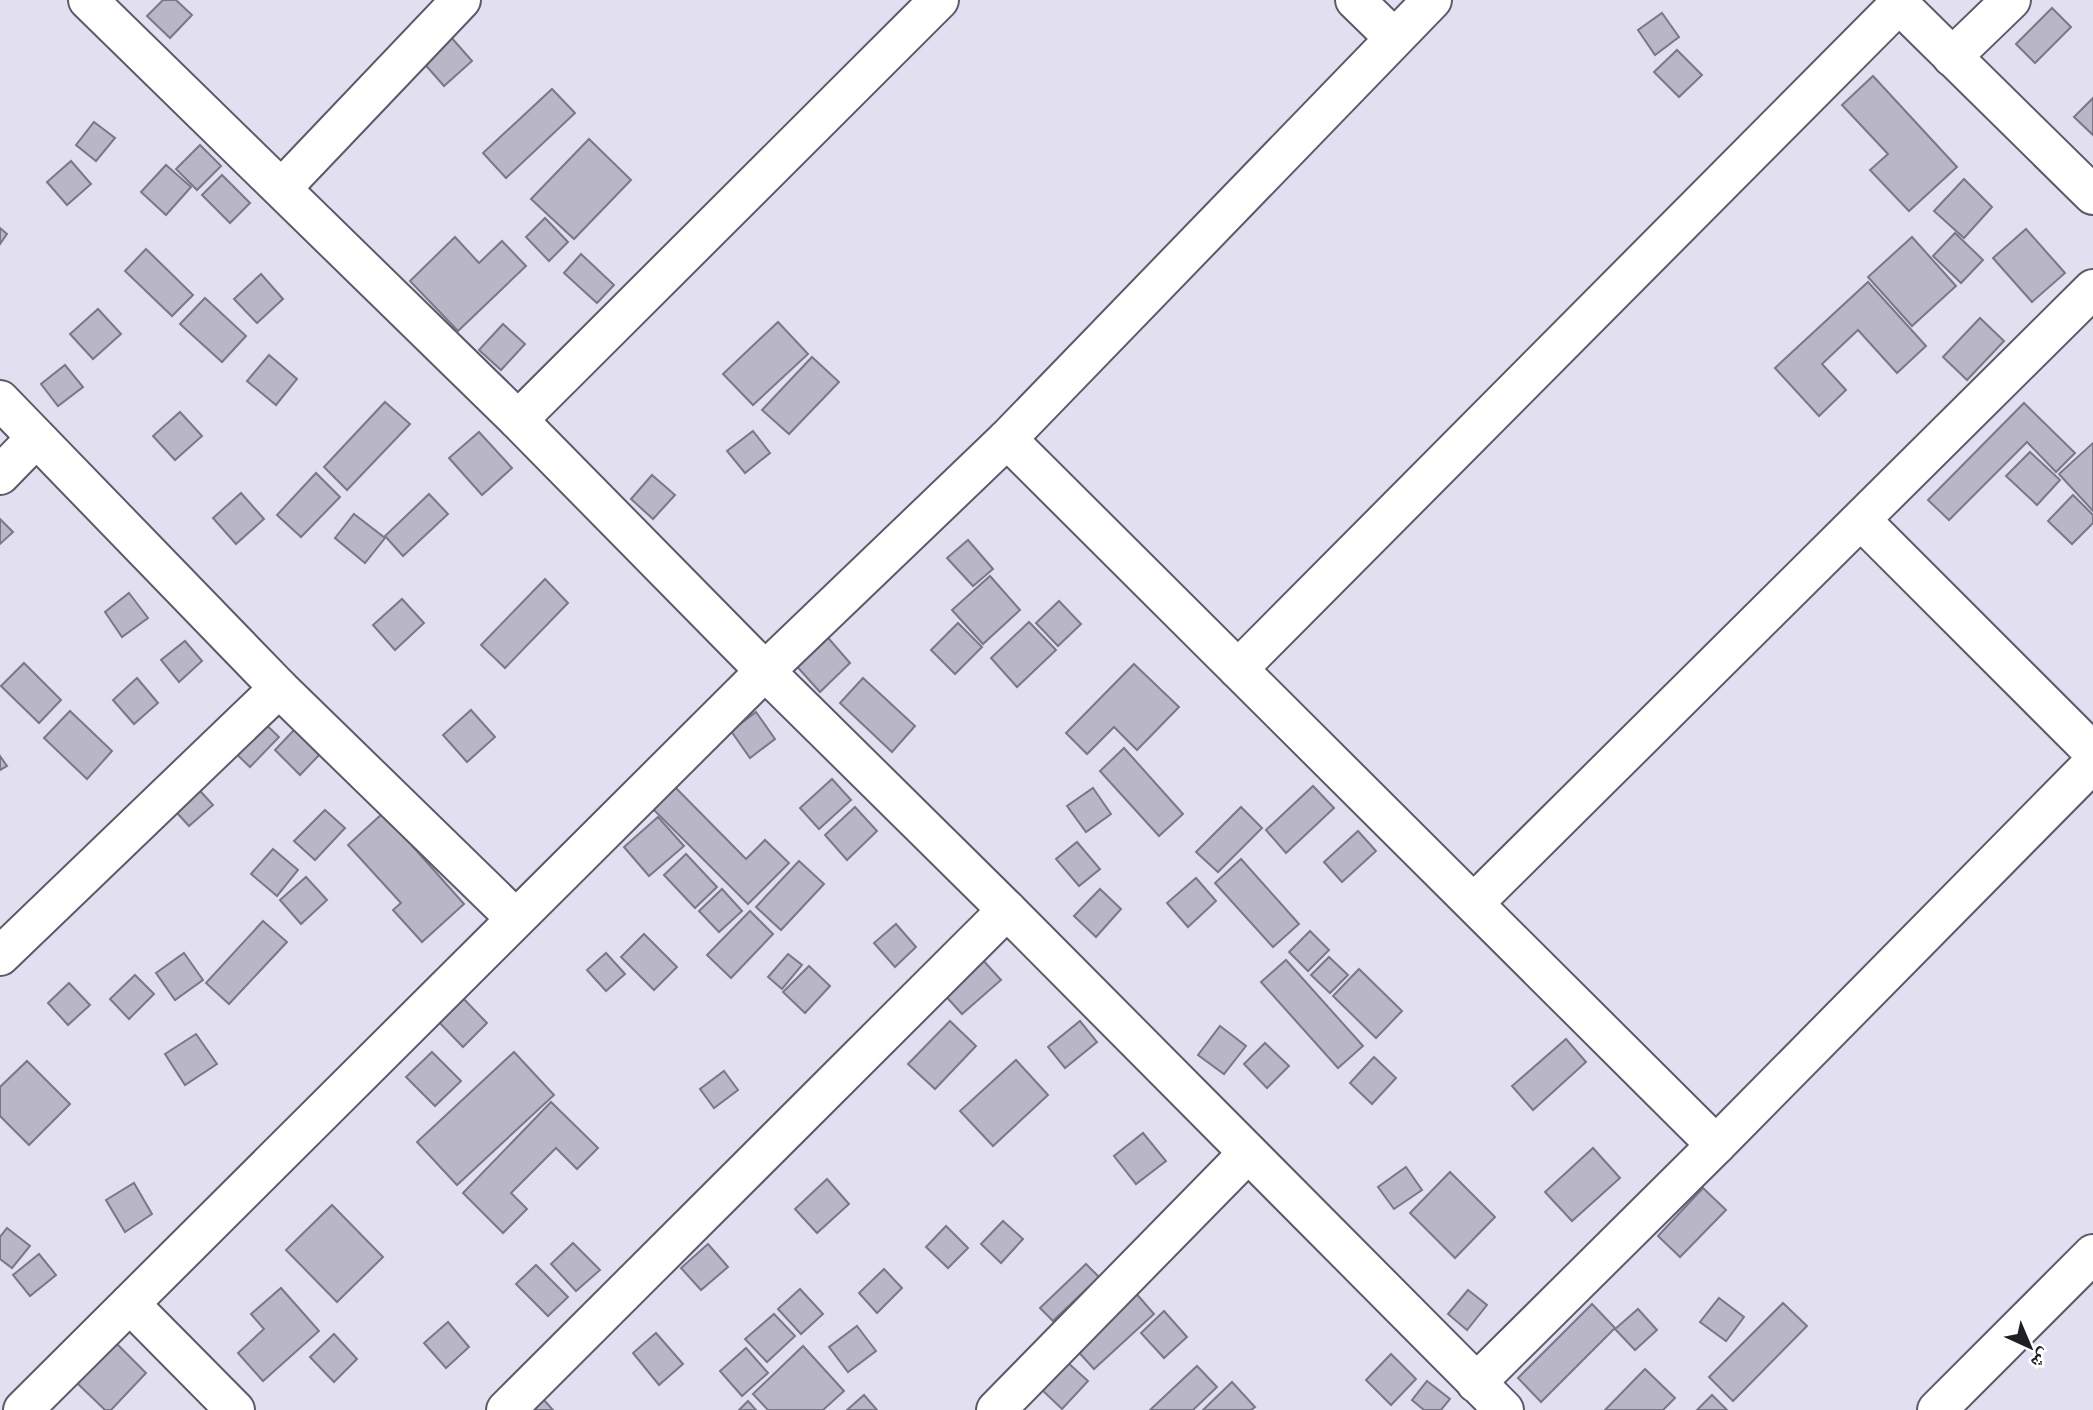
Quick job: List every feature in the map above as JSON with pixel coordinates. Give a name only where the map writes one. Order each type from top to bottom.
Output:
[{"type":"street","points":[[89,0],[518,420],[765,671],[1007,910],[1504,1410]]},
{"type":"street","points":[[282,188],[461,0]]},
{"type":"street","points":[[518,420],[939,0]]},
{"type":"street","points":[[1355,0],[1394,38]]},
{"type":"street","points":[[23,1410],[765,671],[1007,439],[1432,0]]},
{"type":"street","points":[[1952,57],[2011,0]]},
{"type":"street","points":[[1238,670],[1897,2],[2093,195]]},
{"type":"street","points":[[1474,903],[2093,289]]},
{"type":"street","points":[[0,400],[279,688],[515,918]]},
{"type":"street","points":[[0,475],[36,438]]},
{"type":"street","points":[[1007,439],[1716,1145]]},
{"type":"street","points":[[1861,520],[2093,752]]},
{"type":"street","points":[[0,956],[279,688]]},
{"type":"street","points":[[1476,1383],[1716,1145],[2093,763]]},
{"type":"street","points":[[506,1410],[1007,910]]},
{"type":"street","points":[[997,1410],[1248,1153]]},
{"type":"street","points":[[1937,1410],[2093,1254]]},
{"type":"street","points":[[130,1304],[235,1410]]},
{"type":"building","points":[[163,0],[176,0],[192,15],[170,38],[147,16]]},
{"type":"building","points":[[2052,8],[2071,27],[2035,63],[2016,44]]},
{"type":"building","points":[[1662,13],[1679,37],[1655,55],[1638,30]]},
{"type":"building","points":[[450,36],[472,61],[444,86],[422,61]]},
{"type":"building","points":[[1677,50],[1702,75],[1679,97],[1654,72]]},
{"type":"building","points":[[1873,76],[1957,167],[1909,211],[1870,170],[1888,154],[1842,105]]},
{"type":"building","points":[[552,89],[575,113],[506,178],[483,153]]},
{"type":"building","points":[[2093,98],[2093,135],[2074,117]]},
{"type":"building","points":[[94,122],[115,138],[96,161],[76,145]]},
{"type":"building","points":[[589,139],[631,180],[574,239],[531,199]]},
{"type":"building","points":[[200,145],[221,166],[197,190],[176,169]]},
{"type":"building","points":[[71,161],[91,184],[67,205],[47,182]]},
{"type":"building","points":[[166,165],[191,187],[166,215],[141,192]]},
{"type":"building","points":[[222,175],[250,203],[230,223],[202,195]]},
{"type":"building","points":[[1964,179],[1992,207],[1964,238],[1934,211]]},
{"type":"building","points":[[545,218],[568,242],[549,261],[526,237]]},
{"type":"building","points":[[0,228],[7,234],[0,244]]},
{"type":"building","points":[[2026,229],[2065,273],[2032,302],[1993,258]]},
{"type":"building","points":[[1955,233],[1983,260],[1961,283],[1933,256]]},
{"type":"building","points":[[455,237],[479,263],[502,241],[526,266],[458,331],[410,281]]},
{"type":"building","points":[[1912,237],[1956,286],[1912,326],[1868,277]]},
{"type":"building","points":[[146,249],[193,295],[172,316],[125,271]]},
{"type":"building","points":[[581,254],[614,285],[597,303],[564,273]]},
{"type":"building","points":[[261,274],[283,299],[257,323],[234,299]]},
{"type":"building","points":[[1868,282],[1926,346],[1897,373],[1858,330],[1822,364],[1846,390],[1819,416],[1775,368]]},
{"type":"building","points":[[205,298],[246,336],[222,362],[180,324]]},
{"type":"building","points":[[98,309],[121,334],[93,359],[70,334]]},
{"type":"building","points":[[1980,318],[2004,341],[1967,380],[1943,357]]},
{"type":"building","points":[[778,322],[808,354],[753,405],[723,374]]},
{"type":"building","points":[[503,324],[525,344],[501,370],[479,350]]},
{"type":"building","points":[[269,355],[297,379],[276,405],[247,381]]},
{"type":"building","points":[[812,357],[839,382],[789,434],[762,410]]},
{"type":"building","points":[[65,365],[83,387],[58,406],[41,384]]},
{"type":"building","points":[[385,402],[410,424],[347,490],[324,467]]},
{"type":"building","points":[[2024,403],[2075,453],[2056,472],[2027,442],[1949,520],[1928,500]]},
{"type":"building","points":[[180,412],[202,436],[175,460],[153,436]]},
{"type":"building","points":[[753,431],[770,453],[745,473],[727,451]]},
{"type":"building","points":[[479,432],[512,468],[482,495],[449,458]]},
{"type":"building","points":[[2093,443],[2093,511],[2059,474]]},
{"type":"building","points":[[2030,452],[2060,480],[2037,505],[2006,476]]},
{"type":"building","points":[[316,473],[340,497],[301,537],[277,515]]},
{"type":"building","points":[[652,475],[675,495],[653,519],[631,499]]},
{"type":"building","points":[[241,493],[264,519],[236,544],[213,518]]},
{"type":"building","points":[[429,494],[448,514],[403,556],[385,536]]},
{"type":"building","points":[[2073,495],[2093,515],[2093,523],[2072,544],[2048,521]]},
{"type":"building","points":[[354,514],[385,538],[365,563],[335,538]]},
{"type":"building","points":[[0,519],[13,532],[0,544]]},
{"type":"building","points":[[968,540],[993,569],[973,586],[947,558]]},
{"type":"building","points":[[990,576],[1020,610],[983,644],[952,610]]},
{"type":"building","points":[[545,579],[568,603],[505,668],[481,645]]},
{"type":"building","points":[[129,593],[148,618],[122,637],[105,612]]},
{"type":"building","points":[[402,599],[424,623],[395,650],[373,625]]},
{"type":"building","points":[[1059,601],[1081,624],[1058,646],[1036,623]]},
{"type":"building","points":[[1029,622],[1056,650],[1017,687],[991,658]]},
{"type":"building","points":[[958,623],[982,647],[955,674],[931,650]]},
{"type":"building","points":[[823,632],[850,663],[820,692],[792,661]]},
{"type":"building","points":[[185,641],[202,661],[179,682],[161,660]]},
{"type":"building","points":[[24,663],[61,700],[39,723],[1,686]]},
{"type":"building","points":[[1134,664],[1179,707],[1137,750],[1114,727],[1087,754],[1066,733]]},
{"type":"building","points":[[137,678],[158,703],[134,724],[113,700]]},
{"type":"building","points":[[863,678],[915,726],[892,752],[840,703]]},
{"type":"building","points":[[471,710],[495,737],[467,762],[443,735]]},
{"type":"building","points":[[70,711],[112,751],[87,779],[44,738]]},
{"type":"building","points":[[756,712],[775,739],[750,758],[731,731]]},
{"type":"building","points":[[257,716],[279,737],[250,767],[228,746]]},
{"type":"building","points":[[295,729],[321,753],[300,775],[275,750]]},
{"type":"building","points":[[1124,748],[1183,814],[1159,836],[1100,771]]},
{"type":"building","points":[[0,756],[7,766],[0,770]]},
{"type":"building","points":[[666,778],[746,859],[765,840],[789,863],[748,904],[644,800]]},
{"type":"building","points":[[832,779],[851,800],[819,829],[800,808]]},
{"type":"building","points":[[191,781],[213,805],[189,826],[167,802]]},
{"type":"building","points":[[1313,786],[1334,808],[1286,853],[1266,830]]},
{"type":"building","points":[[1093,788],[1111,814],[1086,832],[1067,806]]},
{"type":"building","points":[[855,807],[877,831],[847,860],[825,835]]},
{"type":"building","points":[[1241,807],[1262,828],[1218,872],[1196,852]]},
{"type":"building","points":[[325,810],[345,828],[315,860],[294,841]]},
{"type":"building","points":[[383,813],[464,904],[422,942],[393,910],[401,903],[348,845]]},
{"type":"building","points":[[658,817],[684,846],[649,876],[624,847]]},
{"type":"building","points":[[1358,831],[1376,851],[1342,882],[1324,862]]},
{"type":"building","points":[[1077,842],[1100,869],[1079,886],[1056,859]]},
{"type":"building","points":[[273,849],[298,870],[277,896],[251,874]]},
{"type":"building","points":[[686,854],[717,887],[695,908],[664,875]]},
{"type":"building","points":[[1241,859],[1299,924],[1273,947],[1215,883]]},
{"type":"building","points":[[799,861],[824,884],[781,930],[756,907]]},
{"type":"building","points":[[306,877],[327,900],[301,924],[280,900]]},
{"type":"building","points":[[1196,878],[1216,901],[1188,927],[1167,903]]},
{"type":"building","points":[[722,889],[742,911],[719,932],[699,911]]},
{"type":"building","points":[[1100,889],[1121,909],[1096,937],[1074,916]]},
{"type":"building","points":[[750,911],[773,934],[731,978],[707,955]]},
{"type":"building","points":[[263,921],[287,942],[229,1004],[206,983]]},
{"type":"building","points":[[896,924],[916,947],[895,967],[874,943]]},
{"type":"building","points":[[1310,931],[1329,950],[1308,971],[1289,952]]},
{"type":"building","points":[[644,934],[677,967],[654,990],[621,957]]},
{"type":"building","points":[[184,953],[203,980],[175,1000],[156,973]]},
{"type":"building","points":[[606,953],[625,974],[606,991],[587,970]]},
{"type":"building","points":[[788,954],[802,965],[782,989],[768,977]]},
{"type":"building","points":[[1329,957],[1348,975],[1330,993],[1311,975]]},
{"type":"building","points":[[981,958],[1001,980],[962,1014],[942,992]]},
{"type":"building","points":[[1286,960],[1363,1046],[1338,1068],[1261,982]]},
{"type":"building","points":[[809,966],[830,986],[805,1013],[783,992]]},
{"type":"building","points":[[1359,969],[1402,1011],[1376,1038],[1333,996]]},
{"type":"building","points":[[135,975],[154,994],[129,1019],[110,999]]},
{"type":"building","points":[[69,983],[90,1005],[68,1025],[48,1003]]},
{"type":"building","points":[[458,993],[487,1023],[463,1047],[434,1017]]},
{"type":"building","points":[[950,1021],[976,1046],[935,1089],[908,1064]]},
{"type":"building","points":[[1080,1021],[1097,1042],[1065,1068],[1048,1047]]},
{"type":"building","points":[[1220,1026],[1246,1046],[1224,1074],[1198,1055]]},
{"type":"building","points":[[196,1034],[217,1064],[185,1085],[165,1054]]},
{"type":"building","points":[[1566,1039],[1586,1062],[1533,1110],[1512,1086]]},
{"type":"building","points":[[1265,1043],[1289,1066],[1267,1088],[1244,1064]]},
{"type":"building","points":[[432,1052],[461,1081],[435,1106],[406,1077]]},
{"type":"building","points":[[514,1052],[554,1095],[457,1185],[417,1142]]},
{"type":"building","points":[[1374,1057],[1396,1078],[1372,1104],[1350,1083]]},
{"type":"building","points":[[1016,1060],[1048,1095],[993,1146],[960,1111]]},
{"type":"building","points":[[27,1061],[70,1104],[29,1145],[0,1116],[0,1087]]},
{"type":"building","points":[[724,1071],[738,1090],[714,1108],[700,1089]]},
{"type":"building","points":[[551,1102],[598,1148],[577,1169],[556,1148],[511,1193],[527,1209],[503,1233],[463,1193]]},
{"type":"building","points":[[1143,1133],[1166,1161],[1136,1184],[1114,1156]]},
{"type":"building","points":[[1593,1148],[1620,1178],[1572,1221],[1545,1192]]},
{"type":"building","points":[[1406,1167],[1422,1190],[1394,1209],[1378,1187]]},
{"type":"building","points":[[1450,1172],[1495,1217],[1455,1258],[1410,1213]]},
{"type":"building","points":[[827,1179],[849,1204],[817,1233],[795,1209]]},
{"type":"building","points":[[134,1183],[152,1214],[125,1232],[106,1200]]},
{"type":"building","points":[[1703,1188],[1726,1210],[1680,1257],[1658,1236]]},
{"type":"building","points":[[332,1205],[383,1257],[337,1302],[286,1250]]},
{"type":"building","points":[[1003,1221],[1023,1239],[1001,1263],[981,1244]]},
{"type":"building","points":[[946,1226],[968,1248],[948,1268],[926,1247]]},
{"type":"building","points":[[7,1228],[30,1246],[12,1268],[0,1259],[0,1237]]},
{"type":"building","points":[[573,1243],[600,1270],[576,1291],[551,1264]]},
{"type":"building","points":[[708,1244],[728,1267],[701,1290],[681,1268]]},
{"type":"building","points":[[39,1254],[56,1275],[30,1296],[13,1275]]},
{"type":"building","points":[[1086,1264],[1099,1277],[1053,1321],[1040,1308]]},
{"type":"building","points":[[536,1265],[568,1297],[548,1316],[516,1284]]},
{"type":"building","points":[[884,1269],[902,1288],[877,1313],[859,1293]]},
{"type":"building","points":[[281,1288],[319,1331],[263,1381],[238,1353],[264,1329],[251,1314]]},
{"type":"building","points":[[800,1289],[823,1314],[801,1334],[778,1309]]},
{"type":"building","points":[[1468,1290],[1487,1305],[1467,1330],[1448,1314]]},
{"type":"building","points":[[1134,1291],[1154,1314],[1094,1369],[1074,1347]]},
{"type":"building","points":[[1719,1298],[1744,1317],[1726,1341],[1700,1322]]},
{"type":"building","points":[[1783,1303],[1807,1326],[1733,1401],[1709,1377]]},
{"type":"building","points":[[1592,1304],[1615,1328],[1541,1402],[1518,1378]]},
{"type":"building","points":[[1638,1309],[1657,1330],[1635,1350],[1615,1329]]},
{"type":"building","points":[[1164,1311],[1187,1337],[1164,1358],[1141,1333]]},
{"type":"building","points":[[774,1314],[795,1336],[767,1362],[745,1339]]},
{"type":"building","points":[[448,1322],[469,1347],[446,1368],[424,1343]]},
{"type":"building","points":[[857,1326],[876,1351],[848,1372],[829,1347]]},
{"type":"building","points":[[656,1333],[683,1364],[659,1385],[633,1353]]},
{"type":"building","points":[[334,1334],[357,1359],[334,1382],[310,1357]]},
{"type":"building","points":[[115,1342],[146,1373],[111,1410],[105,1410],[76,1382]]},
{"type":"building","points":[[803,1346],[844,1391],[823,1410],[768,1410],[753,1394]]},
{"type":"building","points":[[746,1348],[768,1373],[742,1396],[720,1371]]},
{"type":"building","points":[[1391,1354],[1416,1379],[1391,1405],[1366,1380]]},
{"type":"building","points":[[1066,1361],[1088,1381],[1062,1409],[1040,1388]]},
{"type":"building","points":[[1197,1366],[1217,1387],[1193,1410],[1150,1410]]},
{"type":"building","points":[[1645,1369],[1675,1398],[1663,1410],[1605,1410]]},
{"type":"building","points":[[1427,1381],[1450,1399],[1441,1410],[1424,1410],[1412,1400]]},
{"type":"building","points":[[1232,1382],[1255,1407],[1251,1410],[1203,1410]]},
{"type":"building","points":[[864,1395],[877,1410],[847,1410]]},
{"type":"building","points":[[1712,1395],[1727,1410],[1697,1410]]},
{"type":"building","points":[[543,1399],[553,1410],[531,1410]]},
{"type":"building","points":[[748,1401],[756,1410],[739,1410]]}]
